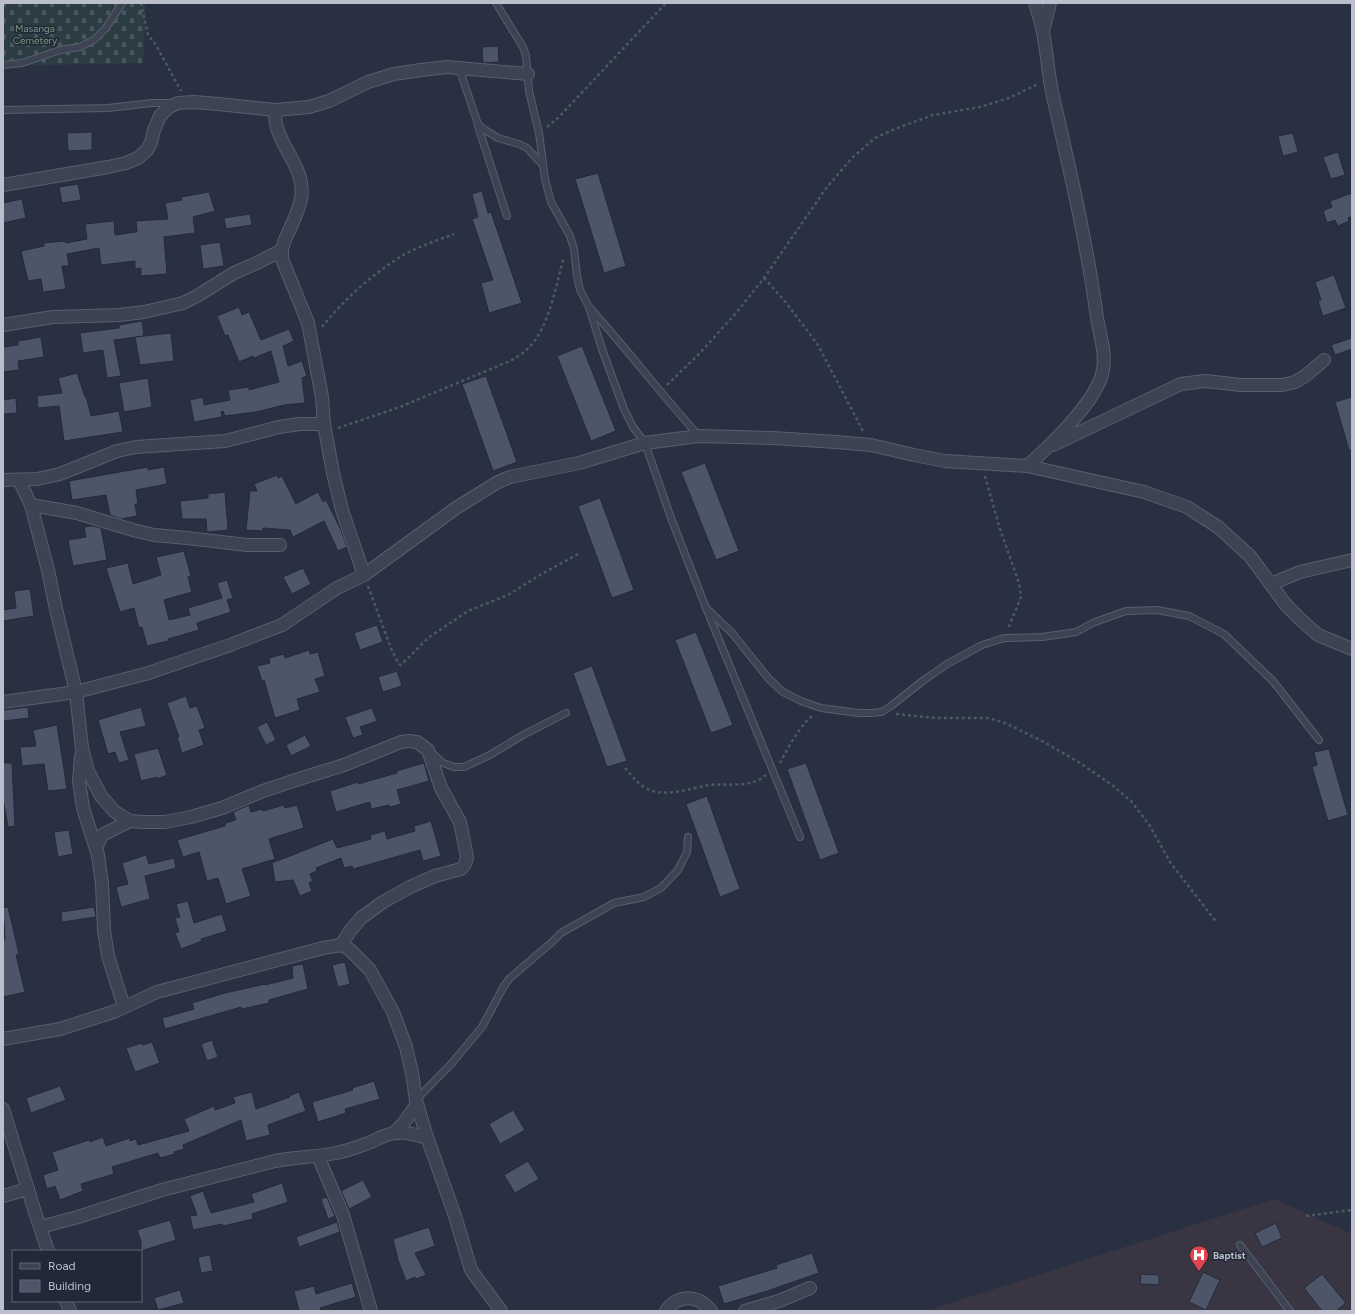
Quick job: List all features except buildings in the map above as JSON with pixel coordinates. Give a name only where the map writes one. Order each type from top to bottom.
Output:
[{"type":"street","points":[[1027,466],[1047,448],[1082,410],[1098,385],[1103,370],[1104,353],[1092,275],[1049,78],[1043,32],[1035,3]]},
{"type":"street","points":[[1043,32],[1050,3]]},
{"type":"street","points":[[3,185],[108,168],[138,158],[151,143],[154,130],[160,116],[169,107],[182,103],[218,104],[275,110],[309,107],[329,101],[368,82],[394,74],[421,70],[459,68],[528,74]]},
{"type":"street","points":[[275,110],[276,126],[293,160],[301,184],[301,199],[282,250],[282,259],[308,323],[322,397],[325,428],[333,473],[342,510],[364,575]]},
{"type":"street","points":[[3,325],[53,317],[119,315],[144,312],[183,303],[234,273],[282,250]]},
{"type":"street","points":[[1047,448],[1181,384],[1204,381],[1241,385],[1282,385],[1295,382],[1306,376],[1324,360]]},
{"type":"street","points":[[3,480],[37,479],[60,474],[117,451],[136,447],[225,441],[279,427],[300,424],[325,428]]},
{"type":"street","points":[[3,702],[76,692],[145,674],[230,645],[282,625],[330,592],[364,575],[456,508],[498,482],[510,477],[579,462],[645,443],[699,436],[773,438],[871,446],[937,459],[981,464],[1027,466],[1144,492],[1187,507],[1218,528],[1250,556],[1286,605],[1318,635],[1352,649]]},
{"type":"street","points":[[19,480],[31,506],[48,570],[76,692],[82,748],[88,771],[101,796],[115,812],[130,820],[165,822],[191,817],[222,808],[263,791],[344,765],[401,742],[417,742],[428,750],[441,788],[460,822],[468,857],[465,864],[461,869],[435,876],[410,887],[383,902],[361,918],[341,945]]},
{"type":"street","points":[[31,506],[77,513],[154,535],[194,538],[248,545],[280,545]]},
{"type":"street","points":[[1271,584],[1300,572],[1336,565],[1352,560]]},
{"type":"street","points":[[82,748],[79,781],[83,808],[96,848],[102,884],[104,930],[108,956],[124,1007]]},
{"type":"street","points":[[96,848],[102,835],[130,820]]},
{"type":"street","points":[[3,1038],[60,1029],[116,1011],[157,992],[328,947],[341,945],[349,949],[370,970],[393,1012],[406,1047],[417,1102],[427,1138],[455,1216],[471,1270],[501,1311]]},
{"type":"street","points":[[394,1133],[403,1124],[417,1102]]},
{"type":"street","points":[[3,1109],[48,1250]]},
{"type":"street","points":[[40,1227],[120,1205],[162,1190],[200,1180],[290,1158],[338,1153],[371,1142],[387,1134],[408,1133],[427,1138]]},
{"type":"street","points":[[318,1156],[343,1215],[371,1311]]},
{"type":"street","points":[[3,1196],[28,1190]]},
{"type":"street","points":[[745,1311],[779,1301],[810,1288]]},
{"type":"street","points":[[666,1311],[669,1306],[680,1299],[692,1298],[701,1301],[711,1311]]},
{"type":"lane","points":[[3,65],[22,63],[60,50],[80,47],[86,44],[106,28],[122,3]]},
{"type":"lane","points":[[496,3],[523,47],[526,56],[530,91],[551,202],[570,236],[574,249],[580,290],[589,307],[603,352],[624,409],[633,428],[645,443],[706,608],[800,837]]},
{"type":"lane","points":[[459,68],[507,216]]},
{"type":"lane","points":[[3,110],[108,108],[152,103],[182,103]]},
{"type":"lane","points":[[478,124],[498,138],[519,144],[526,148],[543,165]]},
{"type":"lane","points":[[589,307],[699,436]]},
{"type":"lane","points":[[706,608],[732,633],[769,679],[783,692],[801,701],[821,708],[859,713],[882,712],[947,664],[982,646],[1004,638],[1042,637],[1076,632],[1095,622],[1126,611],[1156,610],[1188,616],[1224,634],[1273,681],[1319,740]]},
{"type":"lane","points":[[428,750],[443,763],[454,767],[464,768],[566,713]]},
{"type":"lane","points":[[417,1102],[482,1027],[504,986],[510,978],[561,933],[614,903],[644,897],[661,888],[678,870],[687,852],[688,837]]},
{"type":"lane","points":[[1240,1245],[1290,1311]]},
{"type":"path","points":[[141,3],[148,35],[156,45],[182,103]]},
{"type":"path","points":[[539,133],[558,118],[666,3]]},
{"type":"path","points":[[660,392],[700,353],[736,313],[764,278],[827,187],[852,158],[874,138],[933,115],[980,107],[1009,98],[1049,78]]},
{"type":"path","points":[[311,340],[327,320],[366,281],[406,254],[454,234]]},
{"type":"path","points":[[325,428],[400,408],[510,361],[526,350],[536,339],[546,319],[557,287],[570,236]]},
{"type":"path","points":[[764,278],[789,306],[818,345],[871,446]]},
{"type":"path","points":[[981,464],[998,526],[1021,597],[1004,638]]},
{"type":"path","points":[[364,575],[392,651],[401,665],[428,638],[468,611],[508,595],[578,554]]},
{"type":"path","points":[[626,768],[640,785],[651,791],[667,792],[690,790],[711,785],[738,784],[755,781],[774,772],[808,719],[821,708]]},
{"type":"path","points":[[882,712],[936,718],[988,718],[1006,723],[1077,761],[1131,800],[1150,826],[1170,862],[1217,923]]},
{"type":"path","points":[[1306,1216],[1352,1210]]},
{"type":"shaded area","name":"Baptist","points":[[1274,1199],[1352,1234],[1352,1311],[926,1311]]},
{"type":"green space","name":"Masanga Cemetery","points":[[3,3],[146,3],[143,63],[3,66]]},
{"type":"place","name":"Baptist","points":[[1199,1272]]}]
